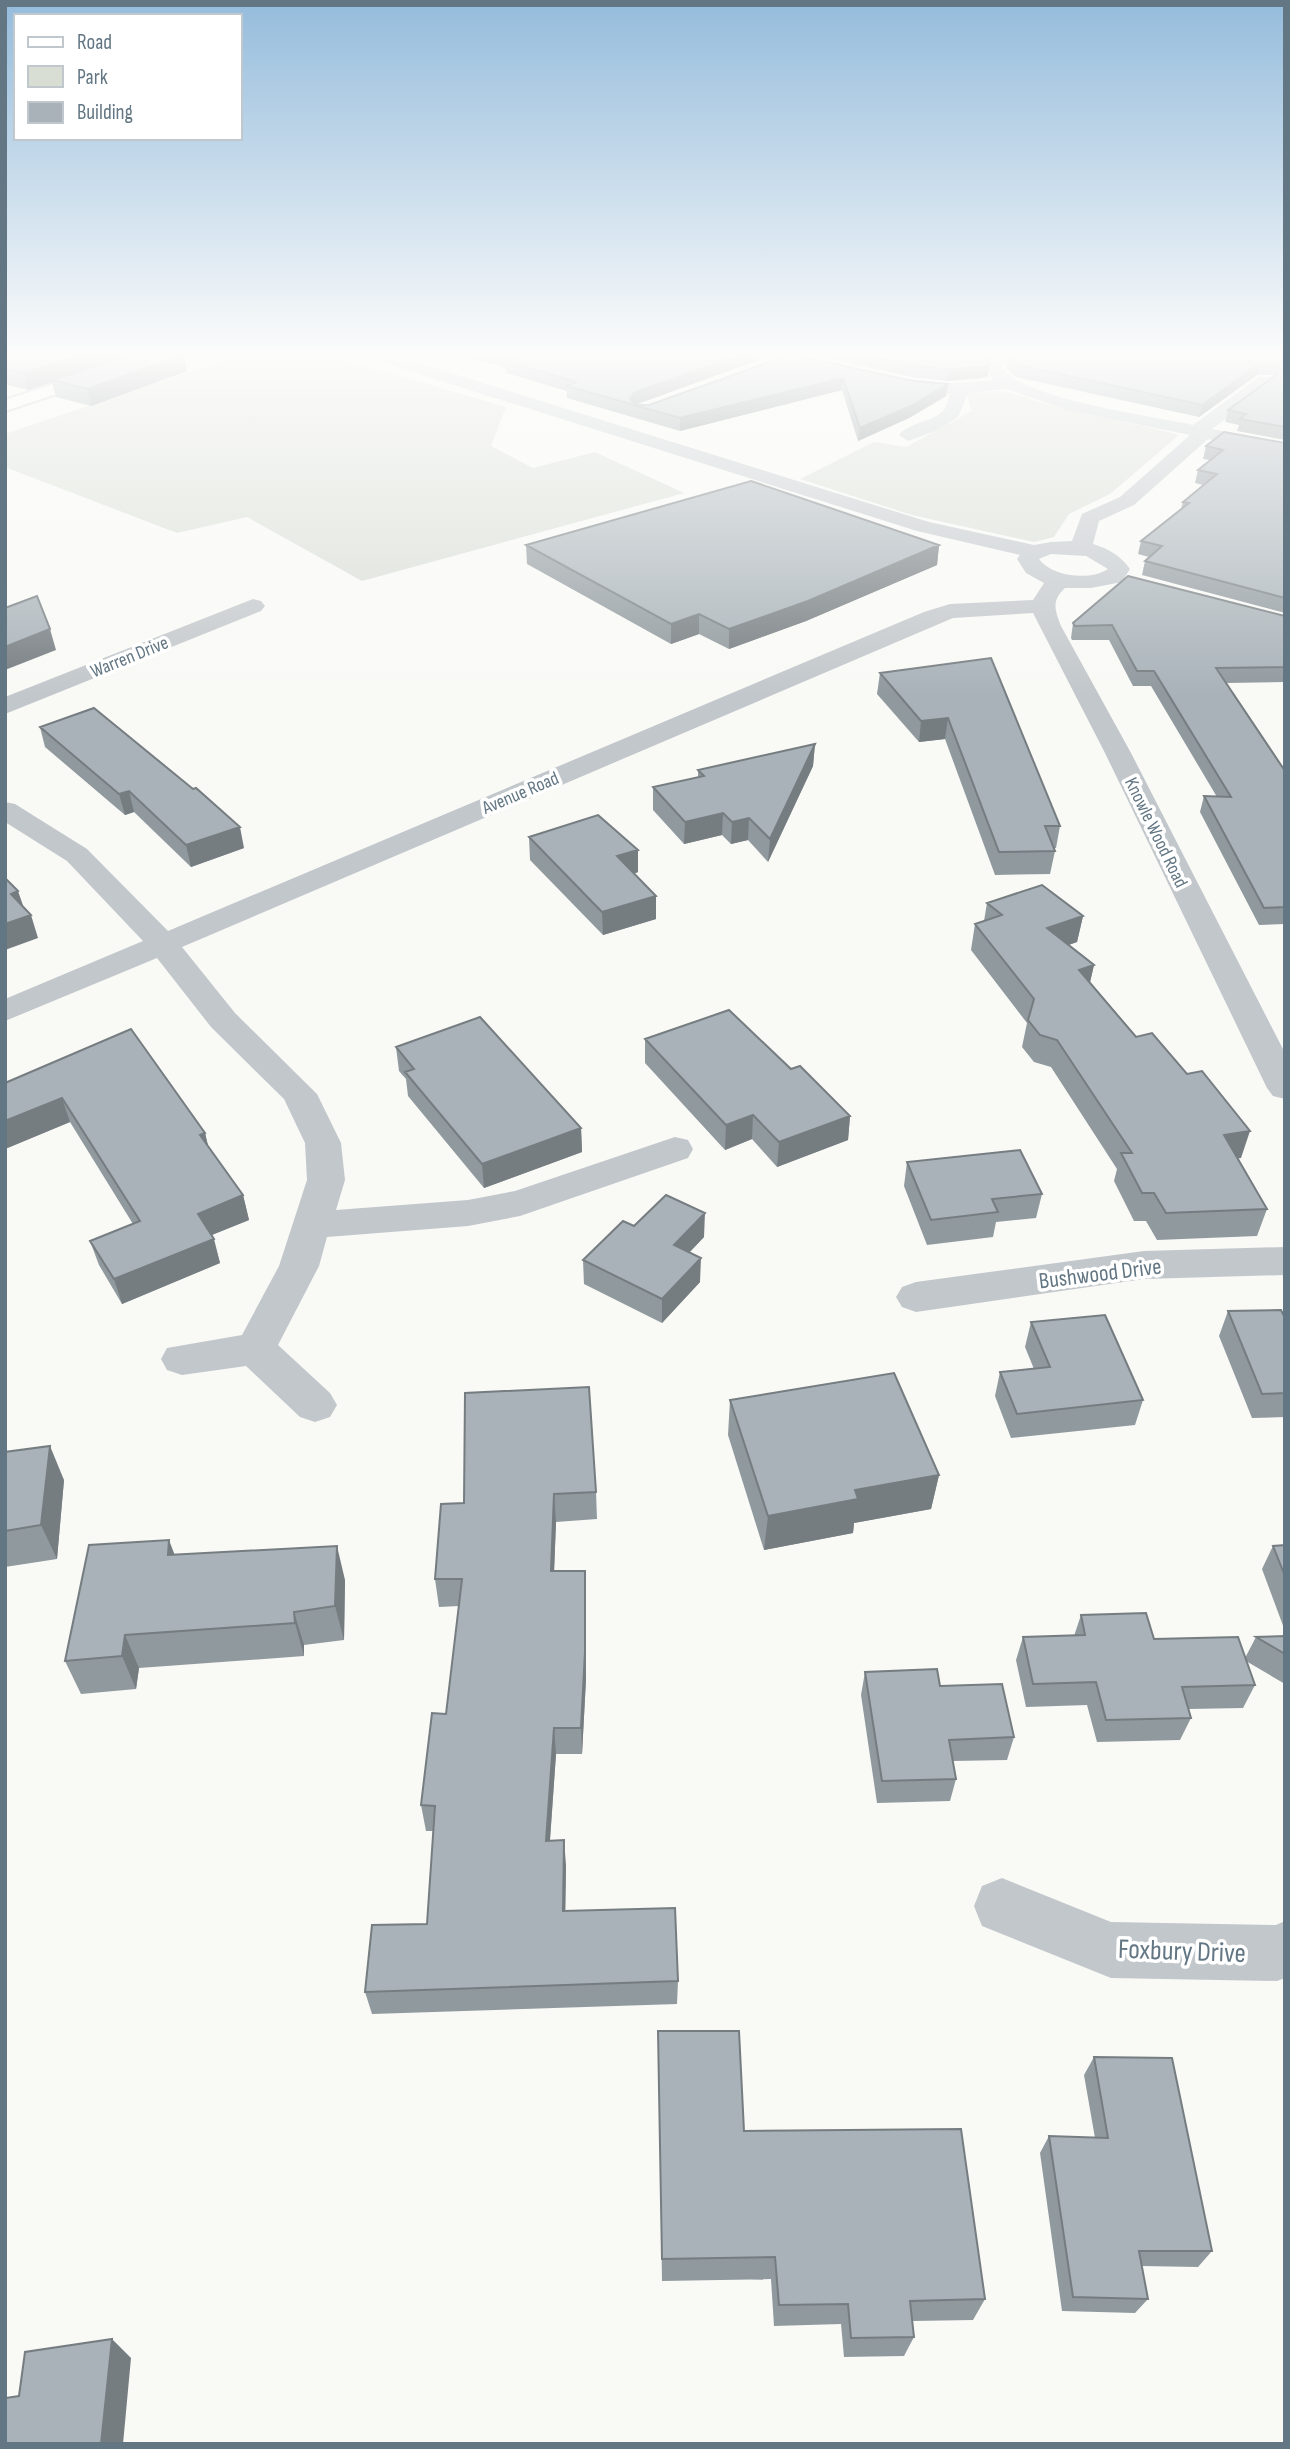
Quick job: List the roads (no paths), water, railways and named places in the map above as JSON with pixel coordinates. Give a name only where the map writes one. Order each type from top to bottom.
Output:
[{"type":"street","points":[[734,467],[924,527],[1034,552],[1051,548],[1081,548],[1114,561],[1119,569],[1114,577]]},
{"type":"street","points":[[1081,548],[1089,518],[1127,500],[1162,467]]},
{"type":"street","points":[[1034,552],[1028,559],[1032,569],[1060,580],[1081,582],[1114,577],[1141,584]]},
{"type":"street","points":[[1042,606],[1047,592],[1060,580]]},
{"type":"street","name":"Warren Drive","points":[[5,706],[253,606]]},
{"type":"street","name":"Avenue Road","points":[[5,1011],[932,617],[950,611],[989,607],[1042,606]]},
{"type":"street","name":"Knowle Wood Road","points":[[1042,606],[1049,626],[1118,754],[1285,1088]]},
{"type":"street","points":[[5,810],[77,855],[163,944],[223,1020],[299,1094],[323,1143],[326,1180],[299,1266],[256,1349]]},
{"type":"street","points":[[1252,1023],[1285,1027]]},
{"type":"street","points":[[312,1225],[468,1213],[520,1203],[675,1149]]},
{"type":"street","name":"Bushwood Drive","points":[[916,1297],[1144,1265],[1285,1261]]},
{"type":"street","points":[[182,1359],[256,1349]]},
{"type":"street","points":[[256,1349],[315,1405]]},
{"type":"street","name":"Foxbury Drive","points":[[1002,1906],[1111,1950],[1277,1953],[1285,1949]]}]
